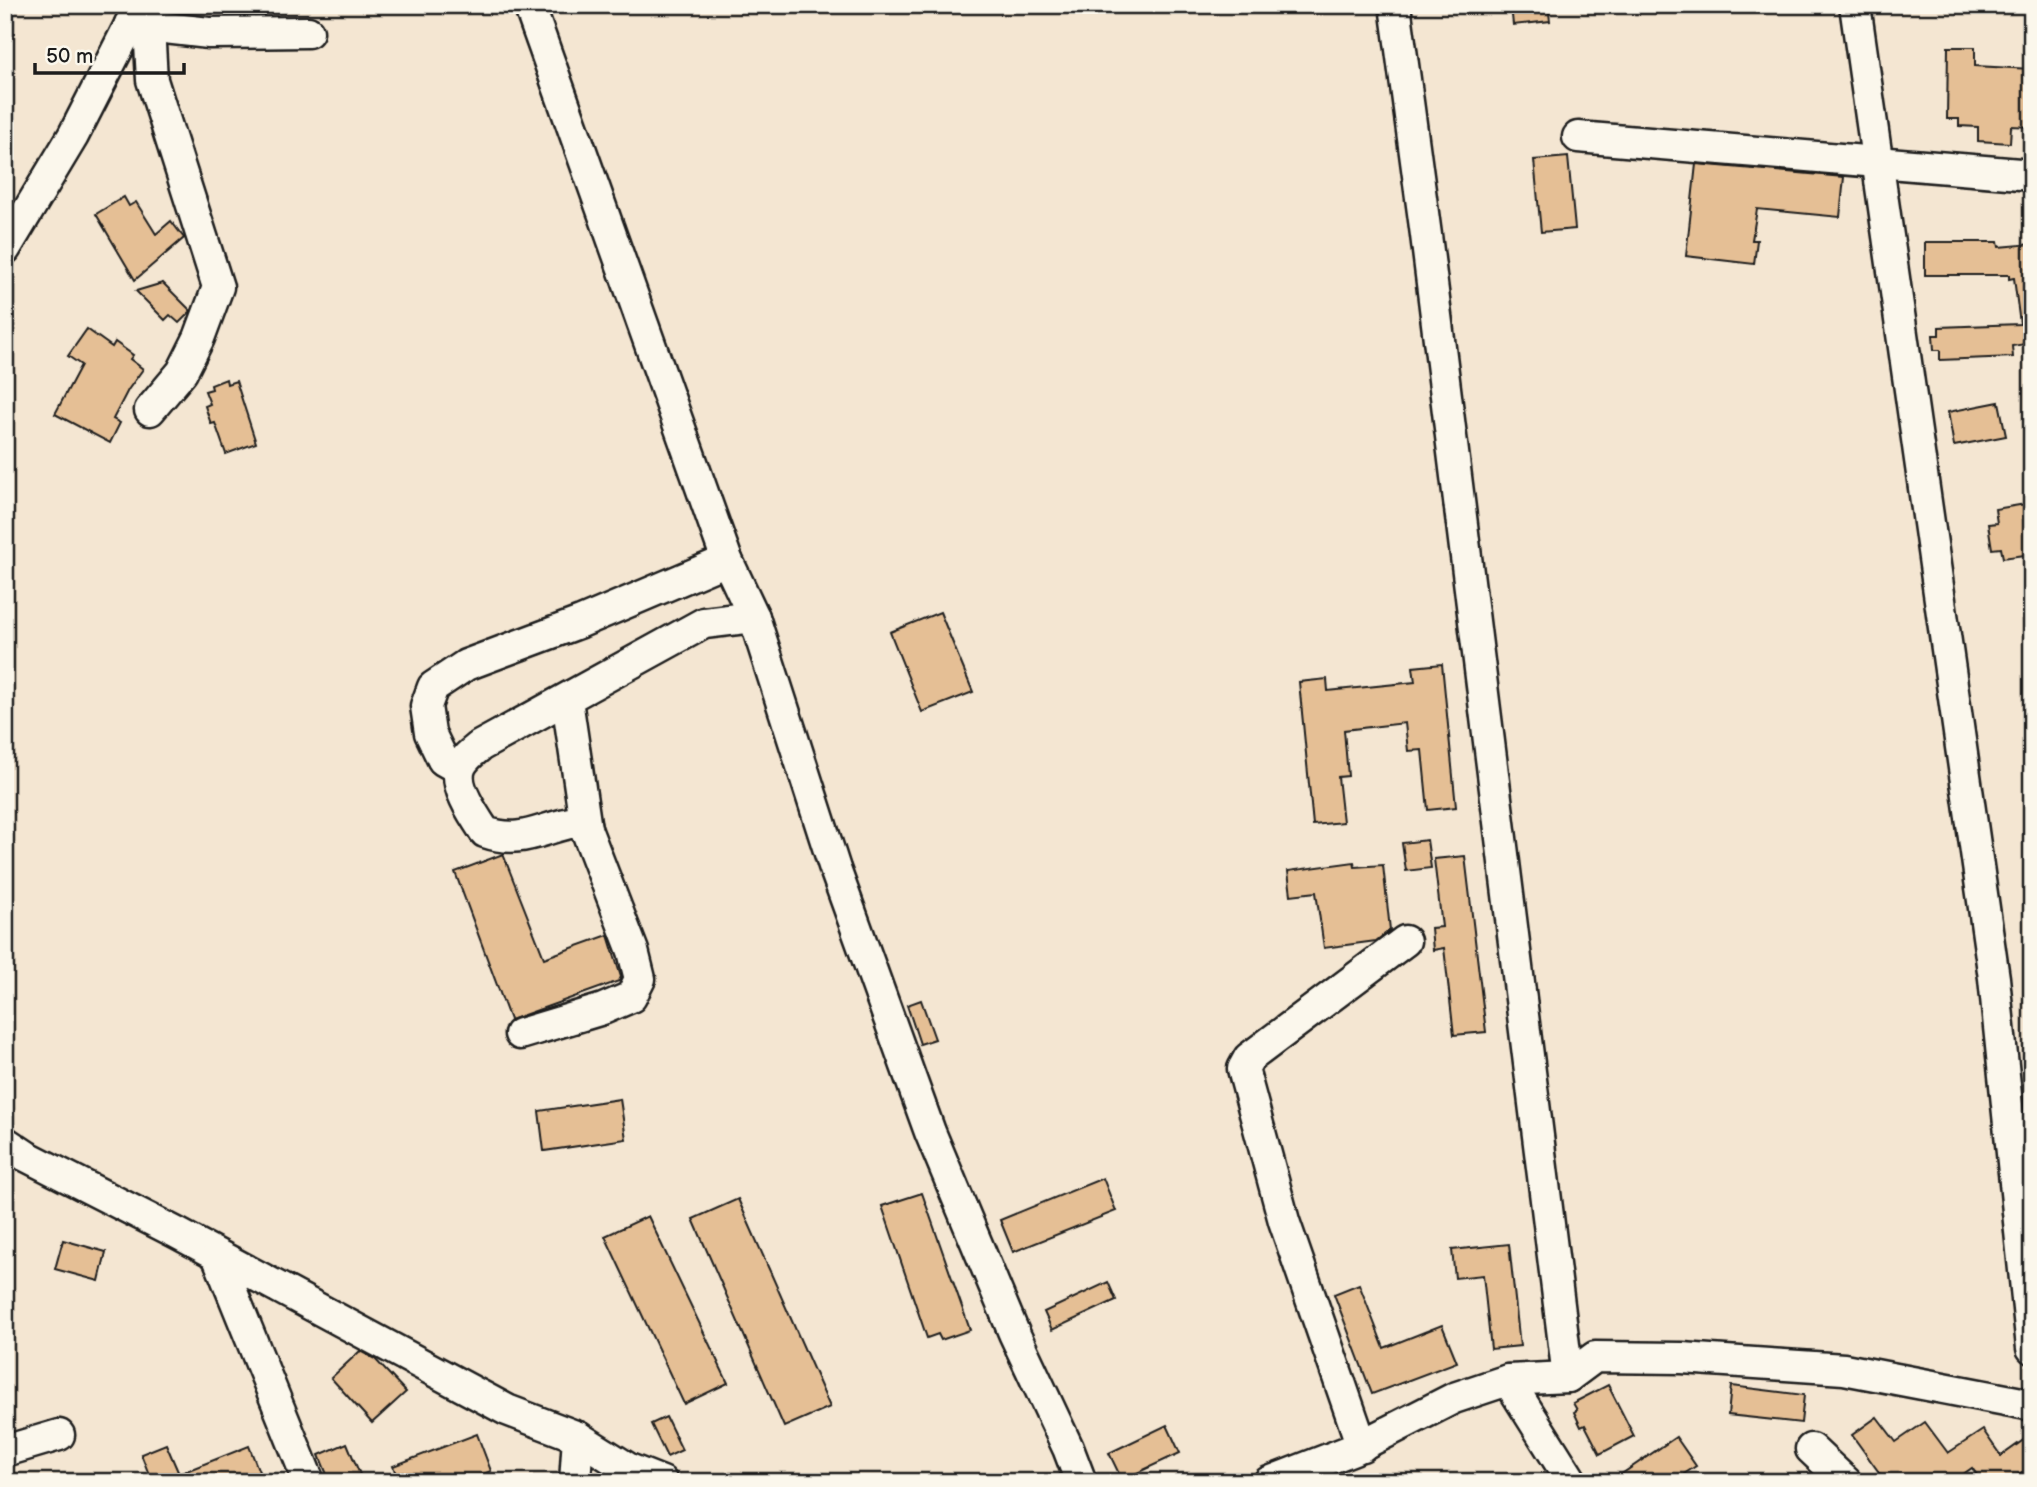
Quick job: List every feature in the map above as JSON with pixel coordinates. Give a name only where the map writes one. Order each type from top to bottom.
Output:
[{"type":"street","points":[[529,5],[727,559],[754,617],[835,869],[930,1132],[1014,1333],[1081,1482]]},
{"type":"street","points":[[1395,5],[1428,249],[1568,1377]]},
{"type":"street","points":[[1855,5],[1994,978],[2032,1348]]},
{"type":"street","points":[[140,19],[209,33],[308,32]]},
{"type":"street","points":[[5,249],[140,19]]},
{"type":"street","points":[[140,19],[152,80],[218,287],[199,338],[182,372],[149,410]]},
{"type":"street","points":[[1578,137],[2032,174]]},
{"type":"street","points":[[459,769],[443,760],[430,733],[426,706],[433,687],[466,665],[581,622],[727,559]]},
{"type":"street","points":[[586,829],[575,822],[530,835],[504,839],[485,832],[461,790],[459,769],[467,757],[480,746],[704,623],[754,617]]},
{"type":"street","points":[[520,1034],[603,1009],[631,997],[640,979],[633,951],[586,829],[567,700]]},
{"type":"street","points":[[1362,1446],[1284,1221],[1243,1069],[1249,1058],[1405,941]]},
{"type":"street","points":[[5,1142],[26,1156],[507,1410],[578,1437],[629,1469],[662,1482]]},
{"type":"street","points":[[217,1255],[309,1482]]},
{"type":"street","points":[[1269,1482],[1362,1446],[1454,1398],[1508,1380],[1568,1377],[1595,1357],[1682,1358],[1844,1369],[2032,1405]]},
{"type":"street","points":[[1508,1380],[1573,1482]]},
{"type":"street","points":[[5,1451],[59,1435]]},
{"type":"street","points":[[575,1482],[578,1437]]},
{"type":"street","points":[[1811,1449],[1846,1482]]},
{"type":"building","points":[[1511,5],[1548,5],[1550,21],[1513,25]]},
{"type":"building","points":[[1948,47],[1975,47],[1975,66],[2032,69],[2032,127],[2011,126],[2010,143],[1978,141],[1978,127],[1959,126],[1959,119],[1947,119]]},
{"type":"building","points":[[1568,157],[1575,229],[1541,232],[1534,160]]},
{"type":"building","points":[[1696,164],[1844,177],[1840,217],[1757,209],[1752,240],[1757,240],[1754,264],[1686,256]]},
{"type":"building","points":[[124,197],[129,206],[136,202],[156,234],[171,221],[184,238],[135,280],[96,214]]},
{"type":"building","points":[[1925,242],[1998,242],[1999,247],[2032,244],[2032,343],[2012,346],[2013,357],[1940,360],[1940,350],[1934,350],[1933,335],[1939,335],[1939,327],[2020,324],[2014,278],[2009,279],[2009,275],[1925,275]]},
{"type":"building","points":[[163,283],[191,311],[179,323],[170,315],[165,320],[136,291]]},
{"type":"building","points":[[87,329],[112,347],[115,342],[133,355],[130,359],[143,369],[113,419],[120,423],[110,443],[55,414],[81,365],[68,356]]},
{"type":"building","points":[[226,379],[227,384],[236,381],[256,443],[226,454],[215,423],[211,424],[205,406],[210,404],[205,391],[212,389],[211,385]]},
{"type":"building","points":[[1999,402],[2006,436],[1954,446],[1948,412]]},
{"type":"building","points":[[2032,503],[2032,554],[2003,558],[2001,548],[1992,549],[1988,524],[1997,523],[1995,509]]},
{"type":"building","points":[[940,612],[973,692],[922,712],[890,632]]},
{"type":"building","points":[[1442,664],[1456,807],[1428,810],[1422,750],[1408,751],[1405,723],[1344,730],[1348,776],[1338,777],[1343,822],[1313,825],[1299,682],[1327,679],[1328,691],[1415,682],[1413,667]]},
{"type":"building","points":[[1427,840],[1431,868],[1406,871],[1402,843]]},
{"type":"building","points":[[503,854],[544,958],[608,935],[621,977],[619,981],[510,1020],[455,872]]},
{"type":"building","points":[[1465,856],[1486,1032],[1454,1035],[1444,948],[1433,950],[1431,928],[1442,927],[1434,859]]},
{"type":"building","points":[[1354,862],[1355,867],[1383,865],[1390,930],[1376,941],[1324,948],[1316,892],[1291,895],[1288,871]]},
{"type":"building","points":[[921,1000],[935,1039],[920,1044],[907,1005]]},
{"type":"building","points":[[620,1099],[626,1139],[544,1151],[539,1111]]},
{"type":"building","points":[[1103,1178],[1116,1211],[1013,1252],[1000,1220]]},
{"type":"building","points":[[922,1193],[970,1330],[941,1340],[938,1334],[927,1338],[882,1206]]},
{"type":"building","points":[[738,1199],[830,1407],[784,1427],[693,1219]]},
{"type":"building","points":[[648,1216],[728,1383],[684,1404],[605,1236]]},
{"type":"building","points":[[63,1240],[106,1252],[99,1281],[55,1269]]},
{"type":"building","points":[[1509,1244],[1520,1346],[1491,1349],[1483,1275],[1455,1278],[1452,1250]]},
{"type":"building","points":[[1108,1282],[1116,1300],[1052,1330],[1044,1312]]},
{"type":"building","points":[[1359,1284],[1384,1348],[1442,1325],[1457,1362],[1372,1394],[1334,1294]]},
{"type":"building","points":[[360,1351],[375,1359],[406,1392],[372,1423],[331,1378]]},
{"type":"building","points":[[1608,1385],[1634,1436],[1600,1454],[1585,1425],[1581,1427],[1573,1403]]},
{"type":"building","points":[[1731,1386],[1804,1395],[1801,1423],[1728,1415]]},
{"type":"building","points":[[666,1417],[682,1450],[667,1457],[651,1424]]},
{"type":"building","points":[[1877,1417],[1896,1442],[1925,1422],[1948,1453],[1983,1430],[2001,1456],[2032,1434],[2032,1482],[2022,1472],[2007,1482],[1982,1482],[1972,1468],[1952,1482],[1886,1482],[1852,1435]]},
{"type":"building","points":[[1167,1425],[1180,1453],[1122,1480],[1109,1453]]},
{"type":"building","points":[[477,1434],[491,1471],[463,1482],[399,1482],[393,1466]]},
{"type":"building","points":[[1676,1437],[1696,1466],[1672,1482],[1610,1482]]},
{"type":"building","points":[[347,1443],[363,1482],[330,1482],[319,1455]]},
{"type":"building","points":[[166,1444],[179,1474],[249,1446],[263,1482],[152,1482],[141,1454]]}]
